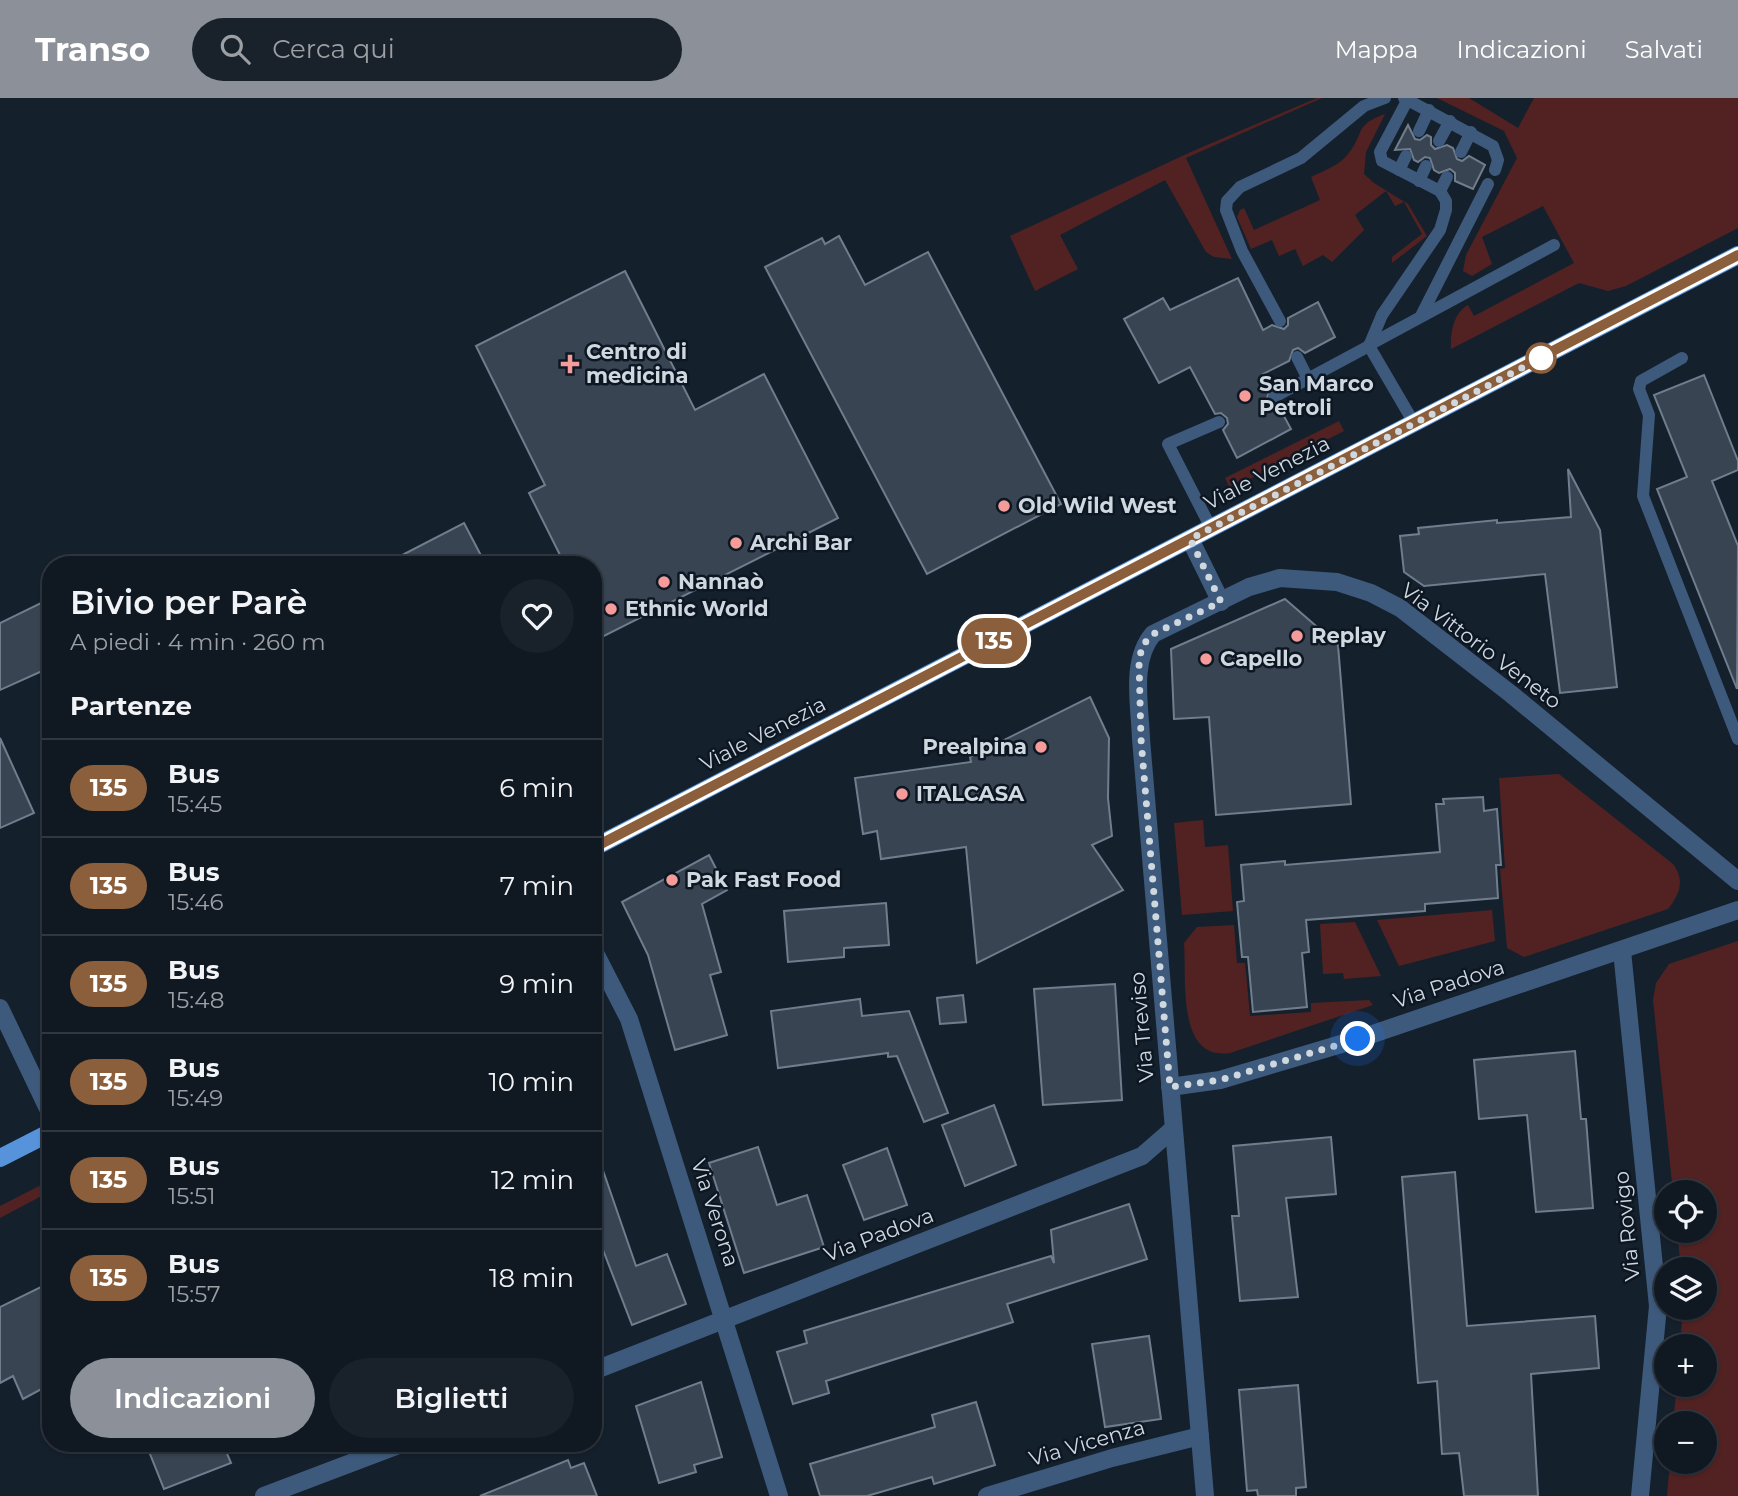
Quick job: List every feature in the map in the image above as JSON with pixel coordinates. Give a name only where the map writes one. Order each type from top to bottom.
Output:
[{"type":"main road","name":"Viale Venezia","points":[[602,843],[1738,255]]},
{"type":"main road","points":[[0,1158],[42,1137]]},
{"type":"street","points":[[1190,539],[1221,602]]},
{"type":"street","name":"Via Vittorio Veneto","points":[[1221,602],[1249,587],[1293,578],[1337,582],[1400,608],[1511,694],[1738,881]]},
{"type":"street","name":"Via Treviso","points":[[1205,1496],[1141,739],[1139,662],[1142,646],[1153,634],[1221,602]]},
{"type":"street","name":"Via Padova","points":[[1170,1087],[1196,1085],[1240,1074],[1622,951],[1738,910]]},
{"type":"street","name":"Via Rovigo","points":[[1622,951],[1658,1306],[1640,1496]]},
{"type":"street","name":"Via Verona","points":[[602,966],[629,1019],[726,1318],[779,1496]]},
{"type":"street","points":[[0,1008],[42,1096]]},
{"type":"street","name":"Via Padova","points":[[602,1367],[1142,1156],[1173,1129]]},
{"type":"street","name":"Via Vicenza","points":[[987,1496],[1112,1458],[1200,1436]]},
{"type":"street","points":[[264,1496],[380,1452]]},
{"type":"lane","points":[[1280,321],[1248,262],[1226,210],[1232,193],[1301,158],[1364,106],[1385,98]]},
{"type":"lane","points":[[1368,346],[1382,314],[1444,220],[1446,201],[1440,191],[1382,161],[1380,152],[1406,98],[1493,146],[1498,160],[1495,170]]},
{"type":"lane","points":[[1419,131],[1429,110]]},
{"type":"lane","points":[[1439,141],[1450,121]]},
{"type":"lane","points":[[1461,152],[1471,132]]},
{"type":"lane","points":[[1399,170],[1406,156]]},
{"type":"lane","points":[[1419,181],[1426,166]]},
{"type":"lane","points":[[1440,191],[1447,177]]},
{"type":"lane","points":[[1422,314],[1488,184]]},
{"type":"lane","points":[[1274,397],[1422,314],[1554,245]]},
{"type":"lane","points":[[1368,346],[1414,423]]},
{"type":"lane","points":[[1297,357],[1308,379]]},
{"type":"lane","points":[[1682,358],[1640,381],[1639,389],[1649,415],[1643,496],[1738,738]]},
{"type":"lane","points":[[1210,528],[1168,444],[1219,422]]},
{"type":"shaded area","points":[[1322,98],[1186,158],[1232,259],[1214,257],[1206,252],[1165,180],[1060,235],[1078,269],[1035,291],[1010,236],[1193,151]]},
{"type":"shaded area","points":[[1437,98],[1469,98],[1518,128],[1534,98],[1738,98],[1738,228],[1626,286],[1608,291],[1579,283],[1451,349],[1454,324],[1463,308],[1468,305],[1474,316],[1574,263],[1543,206],[1482,237],[1492,264],[1472,276],[1463,271],[1466,255],[1517,158],[1504,131]]},
{"type":"shaded area","points":[[1385,114],[1366,152],[1364,174],[1408,204],[1427,236],[1392,263],[1392,257],[1422,234],[1404,202],[1395,206],[1386,191],[1355,215],[1364,230],[1332,262],[1323,255],[1303,266],[1295,249],[1279,256],[1272,240],[1251,249],[1237,217],[1240,210],[1244,208],[1254,230],[1320,200],[1311,177],[1341,161],[1354,146],[1364,126]]},
{"type":"shaded area","points":[[1339,421],[1344,431],[1230,489],[1225,478]]},
{"type":"shaded area","points":[[1559,774],[1673,864],[1679,876],[1680,887],[1668,909],[1524,957],[1507,948],[1500,869],[1505,868],[1499,778]]},
{"type":"shaded area","points":[[1203,820],[1205,847],[1228,845],[1233,911],[1182,915],[1174,823]]},
{"type":"shaded area","points":[[1492,910],[1495,941],[1399,966],[1377,920]]},
{"type":"shaded area","points":[[1355,922],[1381,976],[1344,979],[1343,973],[1323,974],[1320,924]]},
{"type":"shaded area","points":[[1234,925],[1237,963],[1245,963],[1250,1016],[1311,1012],[1311,1003],[1369,1000],[1373,1005],[1230,1053],[1213,1052],[1200,1044],[1188,1015],[1184,943],[1197,927]]},
{"type":"shaded area","points":[[1738,941],[1738,1496],[1667,1496],[1669,1474],[1717,1474],[1717,1411],[1674,1411],[1676,1397],[1717,1397],[1717,1334],[1681,1334],[1682,1320],[1717,1320],[1717,1257],[1680,1257],[1678,1243],[1717,1243],[1717,1180],[1672,1180],[1653,1000],[1656,983],[1669,964]]},
{"type":"shaded area","points":[[42,1185],[42,1196],[0,1218],[0,1206]]},
{"type":"building","points":[[1408,125],[1415,139],[1420,140],[1427,135],[1431,137],[1431,145],[1435,149],[1447,145],[1453,148],[1457,159],[1462,161],[1469,156],[1485,165],[1473,189],[1455,181],[1455,173],[1450,169],[1439,173],[1434,170],[1430,158],[1425,157],[1418,162],[1414,160],[1410,149],[1395,150]]},
{"type":"building","points":[[839,236],[865,285],[928,252],[1061,504],[927,574],[765,267],[822,238],[825,244]]},
{"type":"building","points":[[625,271],[695,410],[764,374],[838,518],[602,637],[602,556],[560,556],[529,493],[545,485],[476,346]]},
{"type":"building","points":[[1238,278],[1263,330],[1272,325],[1284,329],[1288,325],[1288,318],[1318,302],[1335,337],[1305,353],[1298,348],[1293,350],[1289,361],[1263,374],[1270,389],[1266,401],[1270,405],[1278,405],[1291,429],[1237,458],[1223,430],[1228,424],[1227,418],[1221,413],[1215,414],[1190,367],[1159,383],[1124,319],[1163,298],[1170,310]]},
{"type":"building","points":[[1704,375],[1738,461],[1738,470],[1712,481],[1738,546],[1737,689],[1657,489],[1687,477],[1654,395]]},
{"type":"building","points":[[1568,469],[1600,530],[1617,687],[1560,693],[1545,574],[1424,586],[1404,572],[1400,536],[1419,534],[1418,528],[1497,520],[1497,523],[1571,517]]},
{"type":"building","points":[[464,523],[481,556],[400,556]]},
{"type":"building","points":[[1285,599],[1338,645],[1351,804],[1216,815],[1209,717],[1174,719],[1171,649]]},
{"type":"building","points":[[42,602],[42,671],[0,690],[0,623]]},
{"type":"building","points":[[1090,697],[1109,738],[1108,798],[1112,836],[1092,845],[1123,890],[977,963],[966,847],[881,859],[877,831],[863,834],[855,778],[971,762],[970,757]]},
{"type":"building","points":[[0,738],[34,813],[0,828]]},
{"type":"building","points":[[1483,797],[1484,811],[1497,809],[1501,865],[1496,865],[1498,898],[1425,904],[1425,911],[1306,920],[1309,952],[1302,953],[1307,1007],[1253,1012],[1248,957],[1242,957],[1237,902],[1244,901],[1241,865],[1285,861],[1285,865],[1440,852],[1436,804],[1444,804],[1443,799]]},
{"type":"building","points":[[709,855],[727,890],[702,904],[721,972],[710,975],[727,1035],[675,1050],[648,955],[622,902]]},
{"type":"building","points":[[886,903],[889,945],[844,948],[844,957],[788,962],[784,911]]},
{"type":"building","points":[[1115,984],[1122,1100],[1043,1105],[1034,989]]},
{"type":"building","points":[[963,995],[966,1022],[940,1024],[937,998]]},
{"type":"building","points":[[860,999],[862,1016],[909,1011],[948,1113],[924,1122],[897,1056],[888,1057],[888,1053],[778,1068],[771,1011]]},
{"type":"building","points":[[1575,1051],[1581,1119],[1586,1119],[1593,1208],[1536,1212],[1527,1115],[1479,1119],[1474,1060]]},
{"type":"building","points":[[994,1105],[1016,1165],[965,1186],[942,1125]]},
{"type":"building","points":[[1331,1137],[1336,1194],[1286,1198],[1298,1297],[1240,1301],[1232,1216],[1239,1216],[1233,1146]]},
{"type":"building","points":[[758,1147],[777,1205],[807,1195],[824,1247],[744,1273],[709,1163]]},
{"type":"building","points":[[887,1148],[907,1205],[864,1220],[843,1165]]},
{"type":"building","points":[[602,1167],[636,1266],[667,1254],[686,1304],[632,1325],[602,1247]]},
{"type":"building","points":[[1455,1172],[1467,1326],[1595,1316],[1599,1368],[1531,1374],[1538,1496],[1464,1496],[1459,1453],[1442,1454],[1437,1381],[1418,1383],[1402,1177]]},
{"type":"building","points":[[1129,1204],[1147,1259],[1007,1304],[1013,1322],[826,1381],[829,1393],[793,1404],[777,1352],[807,1343],[804,1331],[1051,1256],[1054,1263],[1051,1230]]},
{"type":"building","points":[[42,1286],[42,1389],[23,1399],[13,1376],[0,1383],[0,1307]]},
{"type":"building","points":[[1149,1336],[1161,1419],[1105,1427],[1092,1344]]},
{"type":"building","points":[[701,1382],[722,1457],[694,1465],[696,1472],[659,1483],[636,1406]]},
{"type":"building","points":[[1298,1385],[1306,1487],[1296,1488],[1296,1496],[1258,1496],[1257,1490],[1247,1491],[1239,1390]]},
{"type":"building","points":[[976,1402],[995,1465],[934,1484],[932,1477],[867,1496],[820,1496],[810,1464],[935,1427],[932,1415]]},
{"type":"building","points":[[149,1452],[226,1452],[231,1463],[164,1489]]},
{"type":"building","points":[[568,1460],[571,1468],[584,1463],[597,1496],[480,1496]]},
{"type":"bus line","name":"135","points":[[602,843],[1738,255]]},
{"type":"place","name":"Centro di medicina","points":[[570,364]]},
{"type":"place","name":"San Marco Petroli","points":[[1245,396]]},
{"type":"place","name":"Old Wild West","points":[[1004,506]]},
{"type":"place","name":"Archi Bar","points":[[736,543]]},
{"type":"place","name":"Nannaò","points":[[664,582]]},
{"type":"place","name":"Ethnic World","points":[[611,609]]},
{"type":"place","name":"Replay","points":[[1297,636]]},
{"type":"place","name":"Capello","points":[[1206,659]]},
{"type":"place","name":"Prealpina","points":[[1041,747]]},
{"type":"place","name":"ITALCASA","points":[[902,794]]},
{"type":"place","name":"Pak Fast Food","points":[[672,880]]},
{"type":"route","points":[[1358,1039],[1220,1080],[1170,1087],[1141,739],[1139,662],[1142,646],[1153,634],[1221,602],[1190,539],[1551,353],[1541,358]]}]
